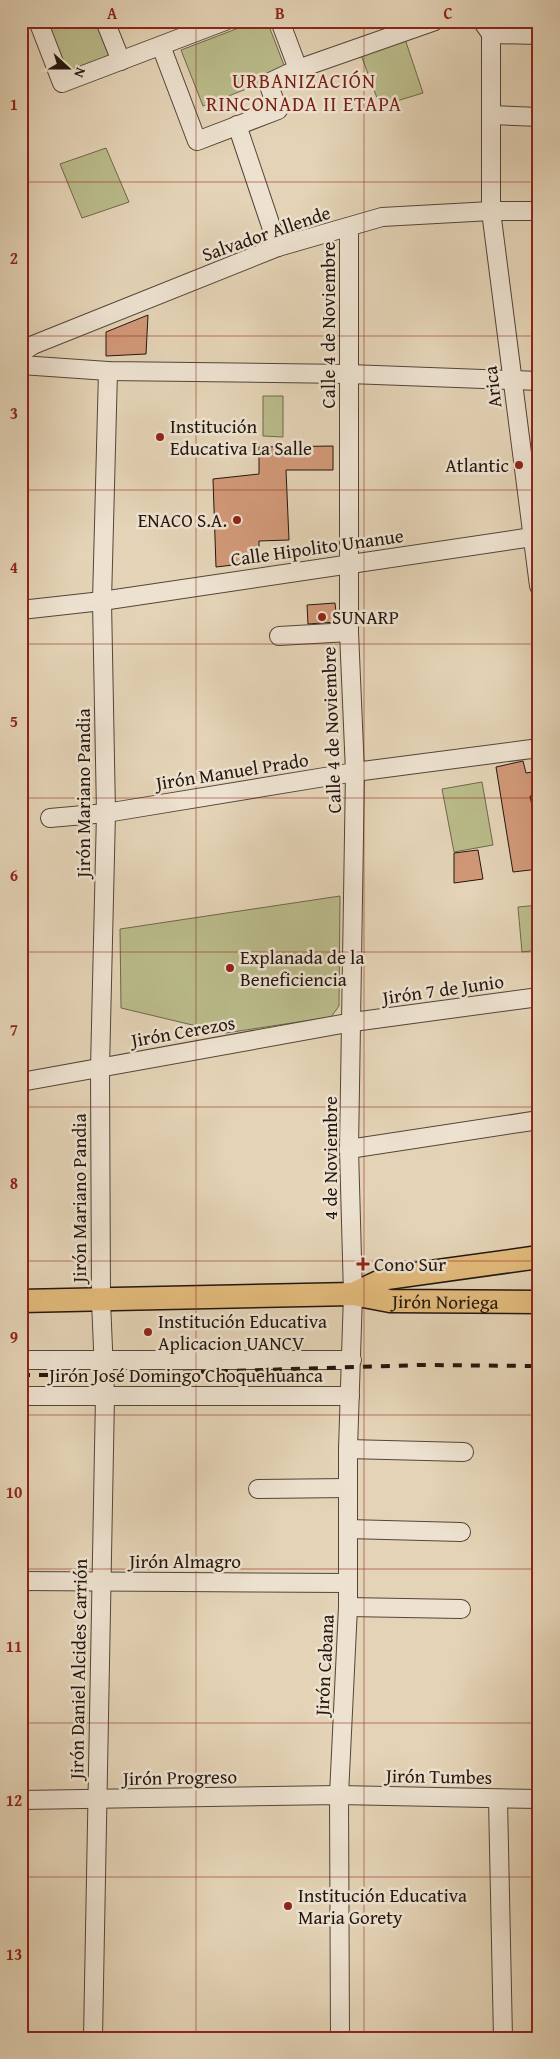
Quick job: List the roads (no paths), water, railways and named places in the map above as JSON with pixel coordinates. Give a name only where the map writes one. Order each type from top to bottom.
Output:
[{"type":"main road","points":[[21,1301],[101,1301],[353,1294],[387,1278],[539,1257]]},
{"type":"main road","name":"Jirón Noriega","points":[[353,1294],[390,1302],[539,1302]]},
{"type":"street","points":[[38,21],[62,83],[161,46],[194,27],[225,21]]},
{"type":"street","points":[[105,21],[121,61]]},
{"type":"street","points":[[280,21],[298,69]]},
{"type":"street","points":[[161,46],[197,141],[278,110],[268,83],[298,69],[435,21]]},
{"type":"street","points":[[486,27],[539,35]]},
{"type":"street","name":"Arica","points":[[486,27],[491,115],[491,210],[535,537],[539,586]]},
{"type":"street","points":[[491,115],[539,118]]},
{"type":"street","points":[[237,125],[278,247]]},
{"type":"street","name":"Salvador Allende","points":[[21,353],[33,345],[278,247],[382,217],[491,210],[539,211]]},
{"type":"street","name":"Calle 4 de Noviembre","points":[[349,227],[349,632],[355,772],[353,1022]]},
{"type":"street","points":[[21,365],[108,371],[350,374],[539,381]]},
{"type":"street","name":"Jirón Mariano Pandia","points":[[101,1301],[100,1068],[106,814],[102,601],[108,371]]},
{"type":"street","name":"Calle Hipolito Unanue","points":[[21,610],[102,601],[535,537]]},
{"type":"street","points":[[279,636],[349,632]]},
{"type":"street","name":"Jirón Manuel Prado","points":[[50,818],[106,814],[355,772],[539,748]]},
{"type":"street","name":"Jirón 7 de Junio","points":[[353,1022],[539,997]]},
{"type":"street","name":"Jirón Cerezos","points":[[21,1082],[353,1022]]},
{"type":"street","name":"4 de Noviembre","points":[[353,1022],[349,1149],[353,1294]]},
{"type":"street","points":[[349,1149],[539,1120]]},
{"type":"street","name":"Jirón Cabana","points":[[340,2038],[339,1795],[348,1607],[348,1449],[353,1294]]},
{"type":"street","name":"Jirón Daniel Alcides Carrión","points":[[93,2038],[104,1396],[101,1301]]},
{"type":"street","points":[[21,1360],[352,1360]]},
{"type":"street","name":"Jirón José Domingo Choquehuanca","points":[[21,1396],[350,1396]]},
{"type":"street","points":[[348,1449],[464,1452]]},
{"type":"street","points":[[258,1489],[348,1488]]},
{"type":"street","points":[[348,1529],[462,1532]]},
{"type":"street","name":"Jirón Almagro","points":[[21,1581],[348,1583]]},
{"type":"street","points":[[348,1607],[461,1609]]},
{"type":"street","name":"Jirón Progreso","points":[[21,1800],[339,1795]]},
{"type":"street","name":"Jirón Tumbes","points":[[339,1795],[539,1799]]},
{"type":"street","points":[[498,1799],[503,2038]]},
{"type":"railway","points":[[21,1375],[103,1375],[420,1365],[539,1366]]},
{"type":"place","name":"Institución Educativa La Salle","points":[[160,437]]},
{"type":"place","name":"Atlantic","points":[[519,465]]},
{"type":"place","name":"ENACO S.A.","points":[[237,520]]},
{"type":"place","name":"SUNARP","points":[[322,617]]},
{"type":"place","name":"Explanada de la Beneficiencia","points":[[230,968]]},
{"type":"place","name":"Cono Sur","points":[[363,1264]]},
{"type":"place","name":"Institución Educativa Aplicacion UANCV","points":[[148,1332]]},
{"type":"place","name":"Institución Educativa Maria Gorety","points":[[288,1906]]},
{"type":"district","name":"URBANIZACIÓN RINCONADA II ETAPA","points":[[304,92]]}]
